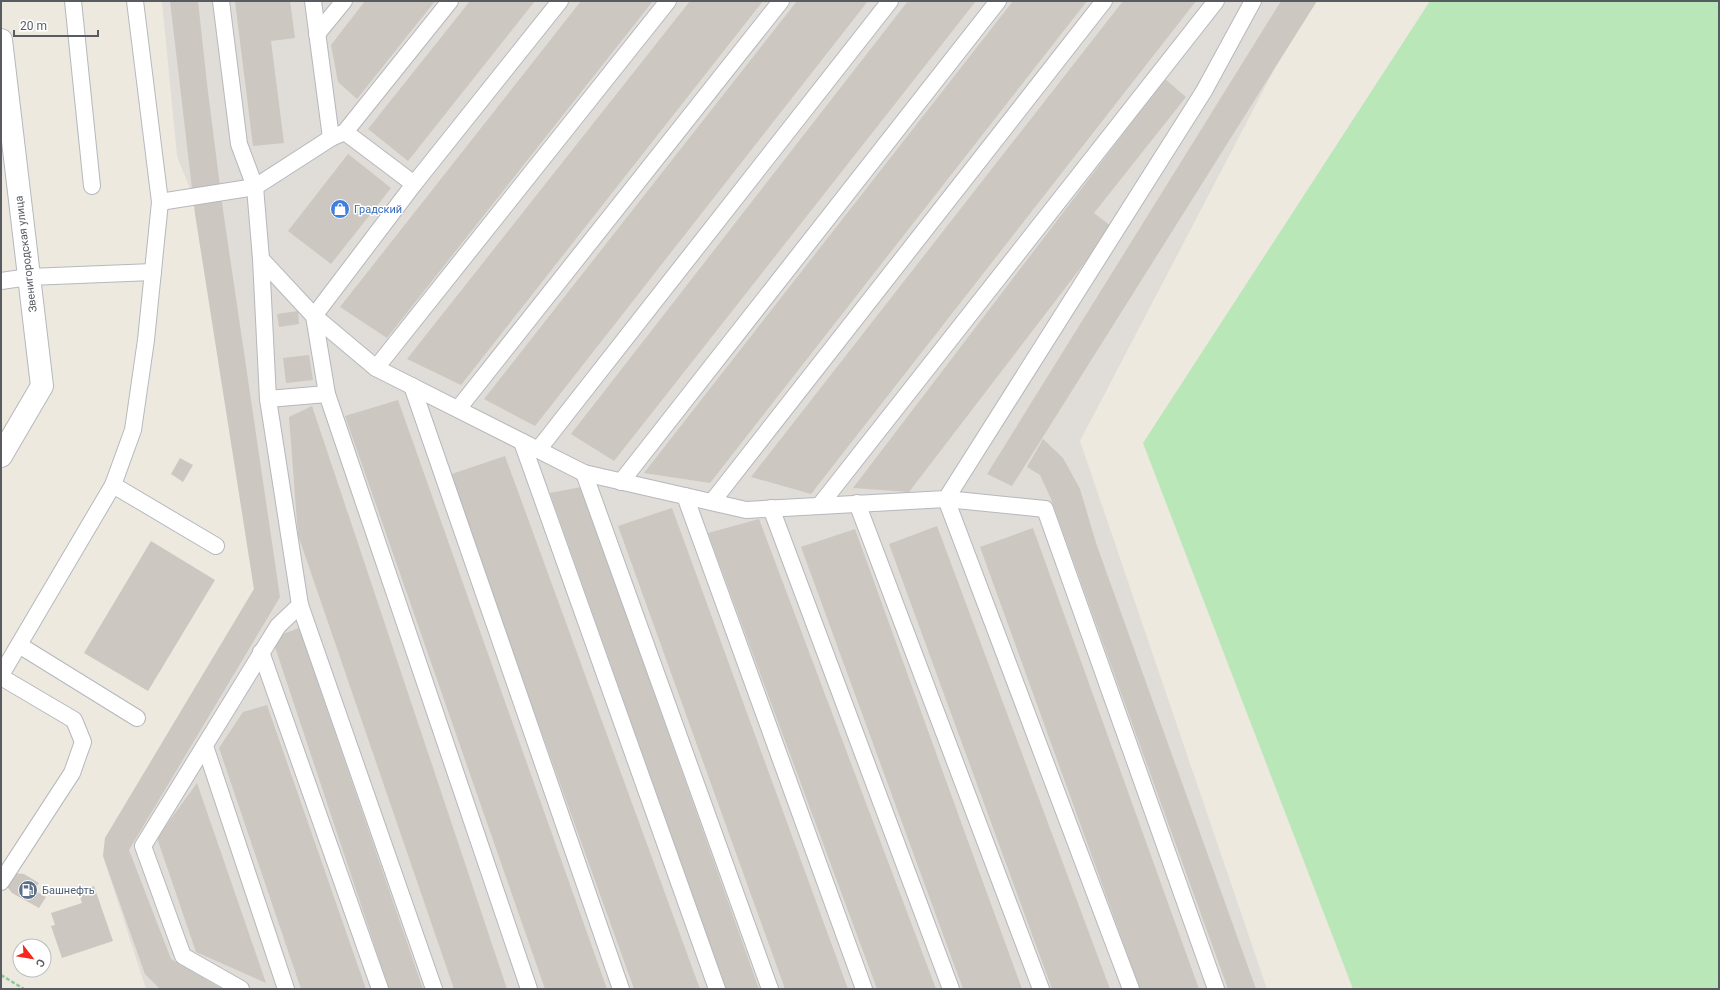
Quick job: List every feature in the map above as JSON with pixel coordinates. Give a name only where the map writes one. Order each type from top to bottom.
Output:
[{"type":"street","name":"Звенигородская улица","points":[[1,40],[42,386],[1,456]]},
{"type":"lane","points":[[73,1],[92,186]]},
{"type":"lane","points":[[1,882],[72,773],[83,742],[74,720],[1,676],[113,485],[133,430],[146,340],[160,202],[135,1]]},
{"type":"lane","points":[[221,1],[239,144],[255,187],[261,259],[268,400],[300,605],[434,989]]},
{"type":"lane","points":[[313,1],[317,34],[338,135],[414,184]]},
{"type":"lane","points":[[317,34],[344,1]]},
{"type":"lane","points":[[160,202],[255,187],[338,135],[450,1]]},
{"type":"lane","points":[[529,989],[327,394],[314,316],[414,184],[560,1]]},
{"type":"lane","points":[[376,368],[668,1]]},
{"type":"lane","points":[[458,409],[781,1]]},
{"type":"lane","points":[[538,450],[890,1]]},
{"type":"lane","points":[[621,482],[998,1]]},
{"type":"lane","points":[[712,502],[1104,1]]},
{"type":"lane","points":[[820,505],[1216,1]]},
{"type":"lane","points":[[946,499],[1204,91],[1253,1]]},
{"type":"lane","points":[[261,259],[314,316],[376,368],[584,473],[746,510],[946,499],[1045,509],[1216,989]]},
{"type":"lane","points":[[1,281],[29,277],[153,272]]},
{"type":"lane","points":[[412,386],[621,989]]},
{"type":"lane","points":[[268,400],[327,394]]},
{"type":"lane","points":[[522,442],[718,989]]},
{"type":"lane","points":[[584,473],[770,989]]},
{"type":"lane","points":[[113,485],[216,546]]},
{"type":"lane","points":[[685,496],[864,989]]},
{"type":"lane","points":[[946,499],[1131,989]]},
{"type":"lane","points":[[857,503],[1041,989]]},
{"type":"lane","points":[[771,508],[951,989]]},
{"type":"lane","points":[[241,989],[183,956],[143,846],[261,652],[278,626],[300,605]]},
{"type":"lane","points":[[19,645],[137,718]]},
{"type":"lane","points":[[261,652],[380,989]]},
{"type":"lane","points":[[205,746],[286,989]]},
{"type":"path","points":[[1,975],[24,989]]},
{"type":"shaded area","name":"Градский","points":[[162,1],[1310,1],[1080,441],[1267,989],[146,989],[103,856],[105,838],[254,589],[193,196],[177,156]]},
{"type":"green space","points":[[1430,1],[1719,1],[1719,989],[1353,989],[1143,443]]},
{"type":"building","points":[[170,1],[198,1],[223,210],[280,597],[129,850],[171,959],[222,989],[160,989],[145,974],[103,856],[105,838],[254,589],[195,214]]},
{"type":"building","points":[[235,1],[290,1],[295,38],[271,41],[284,143],[253,146]]},
{"type":"building","points":[[365,1],[435,1],[357,99],[338,82],[331,45]]},
{"type":"building","points":[[470,1],[535,1],[408,161],[368,129]]},
{"type":"building","points":[[581,1],[653,1],[387,338],[340,307]]},
{"type":"building","points":[[690,1],[763,1],[461,385],[407,359]]},
{"type":"building","points":[[797,1],[868,1],[535,426],[484,399]]},
{"type":"building","points":[[908,1],[976,1],[614,461],[571,434]]},
{"type":"building","points":[[1013,1],[1087,1],[710,483],[644,473]]},
{"type":"building","points":[[1123,1],[1196,1],[811,494],[751,477]]},
{"type":"building","points":[[1281,1],[1317,1],[1012,486],[987,474]]},
{"type":"building","points":[[1165,79],[1186,97],[1094,213],[1112,227],[909,492],[853,488]]},
{"type":"building","name":"Градский","points":[[348,154],[391,188],[331,264],[288,231]]},
{"type":"building","points":[[298,311],[299,324],[279,327],[277,314]]},
{"type":"building","points":[[309,355],[313,380],[286,383],[283,358]]},
{"type":"building","points":[[398,400],[607,989],[545,989],[345,416]]},
{"type":"building","points":[[312,406],[507,989],[454,989],[298,535],[289,417]]},
{"type":"building","points":[[1043,439],[1063,458],[1080,489],[1096,543],[1256,989],[1228,989],[1051,499],[1040,475],[1027,467]]},
{"type":"building","points":[[505,456],[700,989],[634,989],[449,475]]},
{"type":"building","points":[[180,458],[193,465],[183,482],[171,474]]},
{"type":"building","points":[[581,487],[759,989],[726,989],[550,493]]},
{"type":"building","points":[[672,508],[848,989],[785,989],[618,526]]},
{"type":"building","points":[[759,519],[936,989],[877,989],[708,533]]},
{"type":"building","points":[[937,526],[1110,989],[1052,989],[889,544]]},
{"type":"building","points":[[1033,528],[1199,989],[1140,989],[980,547]]},
{"type":"building","points":[[855,529],[1022,989],[963,989],[801,547]]},
{"type":"building","points":[[151,541],[215,580],[148,691],[84,653]]},
{"type":"building","points":[[299,628],[423,989],[389,989],[272,638]]},
{"type":"building","points":[[267,705],[366,989],[301,989],[219,748],[243,712]]},
{"type":"building","points":[[197,783],[266,983],[196,952],[157,838]]},
{"type":"building","points":[[12,873],[24,874],[39,883],[34,890],[46,897],[39,908],[12,893],[5,884]]},
{"type":"building","points":[[94,886],[113,941],[62,958],[51,926],[55,925],[51,913],[82,903],[78,891]]},
{"type":"place","name":"Градский","points":[[340,209]]},
{"type":"place","name":"Башнефть","points":[[28,890]]}]
